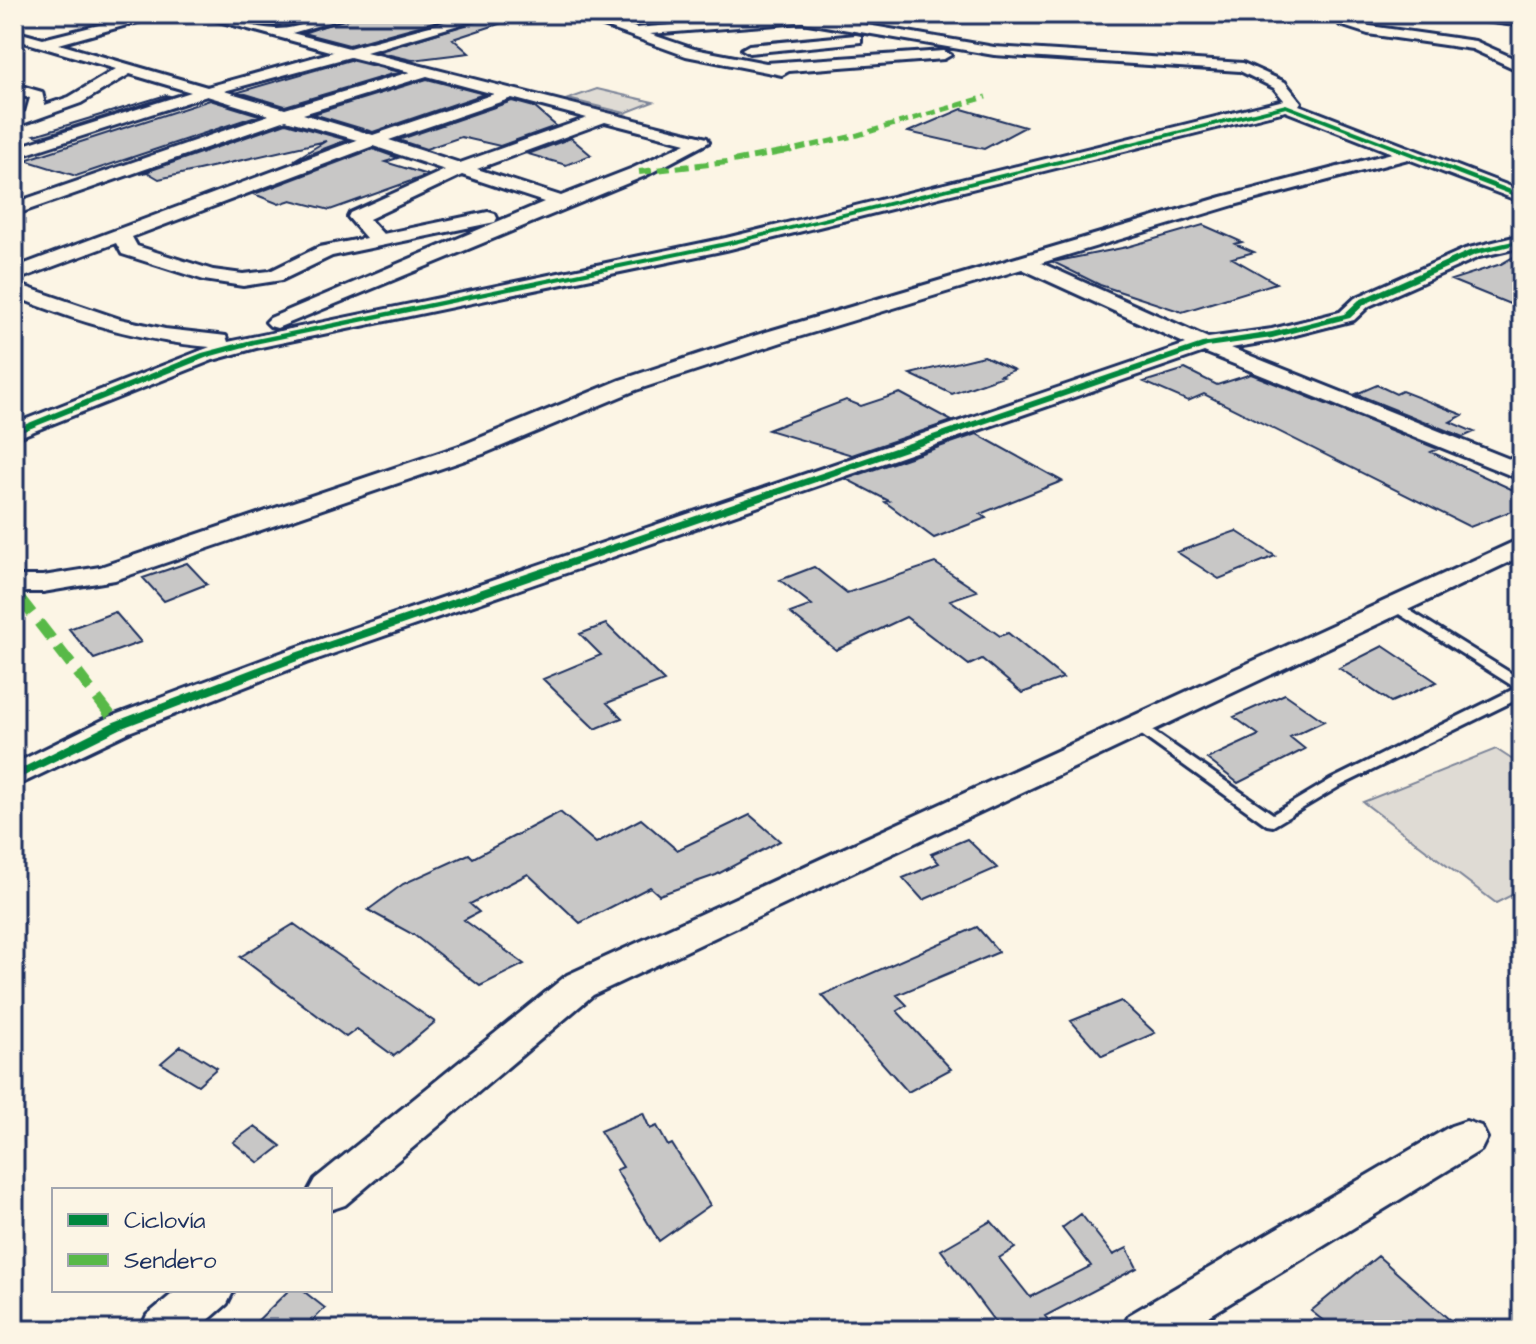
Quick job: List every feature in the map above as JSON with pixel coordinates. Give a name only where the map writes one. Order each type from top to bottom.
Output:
[{"type":"street","points":[[42,43],[159,14]]},
{"type":"street","points":[[122,235],[129,250],[211,276],[243,280],[275,276],[326,251],[556,200],[639,172],[701,142],[200,14]]},
{"type":"street","points":[[276,33],[350,14]]},
{"type":"street","points":[[439,14],[465,21]]},
{"type":"street","points":[[14,153],[208,91],[489,14]]},
{"type":"street","points":[[594,14],[600,20],[691,53],[789,73]]},
{"type":"street","points":[[1376,14],[1358,14],[1345,22],[1368,30],[1475,45],[1522,68]]},
{"type":"street","points":[[1462,14],[1522,22]]},
{"type":"street","points":[[14,289],[133,330],[211,348],[254,342],[726,244],[1293,102],[1292,96],[1273,82],[1243,67],[994,51],[794,16],[631,31]]},
{"type":"street","points":[[747,49],[890,34]]},
{"type":"street","points":[[15,36],[373,140],[556,200]]},
{"type":"street","points":[[765,68],[994,51]]},
{"type":"street","points":[[14,122],[75,100],[127,69]]},
{"type":"street","points":[[14,209],[287,114],[424,73]]},
{"type":"street","points":[[14,89],[37,95],[38,104],[32,116]]},
{"type":"street","points":[[14,275],[373,140],[509,94]]},
{"type":"street","points":[[1286,106],[1522,197]]},
{"type":"street","points":[[379,241],[357,217],[463,168],[604,117]]},
{"type":"street","points":[[14,584],[43,584],[105,574],[474,449],[628,385],[774,337],[1228,201],[1410,153]]},
{"type":"street","points":[[14,432],[211,348],[310,310],[556,200]]},
{"type":"street","points":[[14,777],[118,725],[296,657],[1205,345],[1272,335],[1347,316],[1362,302],[1472,253],[1522,241]]},
{"type":"street","points":[[1025,263],[1205,345],[1522,473]]},
{"type":"street","points":[[14,315],[48,303]]},
{"type":"street","points":[[332,1190],[580,985],[1522,546]]},
{"type":"street","points":[[1145,1330],[1466,1138]]},
{"type":"street","points":[[163,1330],[209,1292]]},
{"type":"lane","points":[[1396,606],[1522,688]]},
{"type":"lane","points":[[1136,726],[1273,821],[1335,783],[1522,688]]},
{"type":"shaded area","points":[[597,89],[653,102],[625,113],[568,99]]},
{"type":"shaded area","points":[[1496,749],[1522,766],[1522,890],[1496,903],[1363,802]]},
{"type":"building","points":[[249,14],[332,14],[275,26],[248,22]]},
{"type":"building","points":[[360,14],[463,14],[349,45],[303,33]]},
{"type":"building","points":[[499,14],[516,14],[517,18],[453,39],[469,53],[412,60],[377,52]]},
{"type":"building","points":[[350,60],[399,72],[285,106],[239,92]]},
{"type":"building","points":[[427,79],[484,94],[373,132],[313,114]]},
{"type":"building","points":[[170,96],[40,137],[35,135]]},
{"type":"building","points":[[210,100],[259,115],[76,176],[25,160]]},
{"type":"building","points":[[512,101],[534,107],[556,126],[500,146],[461,137],[426,149],[398,140]]},
{"type":"building","points":[[962,109],[1025,127],[984,149],[908,132]]},
{"type":"building","points":[[286,123],[347,140],[294,160],[326,141],[159,179],[147,172],[140,174]]},
{"type":"building","points":[[571,138],[591,155],[566,165],[528,154]]},
{"type":"building","points":[[373,149],[398,158],[385,162],[428,175],[330,210],[291,200],[279,204],[254,194]]},
{"type":"building","points":[[1203,225],[1242,242],[1235,244],[1254,252],[1232,258],[1276,283],[1182,312],[1100,285],[1053,262],[1127,247]]},
{"type":"building","points":[[1522,252],[1522,309],[1451,280],[1501,264]]},
{"type":"building","points":[[984,356],[1014,370],[952,394],[910,374]]},
{"type":"building","points":[[1185,369],[1217,385],[1251,374],[1438,449],[1431,452],[1522,494],[1522,507],[1470,527],[1204,394],[1188,401],[1144,382]]},
{"type":"building","points":[[1377,385],[1396,394],[1402,391],[1463,415],[1450,422],[1474,432],[1463,437],[1356,394]]},
{"type":"building","points":[[900,393],[952,421],[852,455],[768,430],[846,400],[861,406]]},
{"type":"building","points":[[977,434],[1062,481],[980,514],[986,518],[934,538],[885,502],[889,501],[846,479]]},
{"type":"building","points":[[1236,531],[1275,556],[1219,579],[1177,552]]},
{"type":"building","points":[[187,563],[207,584],[164,601],[143,578]]},
{"type":"building","points":[[935,563],[977,591],[950,600],[1000,636],[1008,633],[1063,678],[1022,693],[982,659],[969,665],[906,617],[836,650],[790,613],[812,605],[780,580],[814,567],[847,593]]},
{"type":"building","points":[[115,612],[141,642],[94,659],[69,629]]},
{"type":"building","points":[[606,624],[664,681],[607,703],[622,718],[595,729],[543,679],[601,655],[580,634]]},
{"type":"building","points":[[1383,646],[1437,682],[1391,702],[1339,668]]},
{"type":"building","points":[[1285,694],[1324,721],[1290,737],[1305,749],[1238,783],[1207,759],[1259,735],[1234,717]]},
{"type":"building","points":[[560,812],[596,843],[641,819],[677,850],[750,815],[780,841],[716,875],[659,895],[650,887],[580,923],[528,874],[470,904],[479,912],[464,920],[524,964],[480,986],[414,935],[368,910],[403,884],[469,854],[473,858]]},
{"type":"building","points":[[967,839],[997,868],[923,900],[903,878],[939,863],[931,854]]},
{"type":"building","points":[[294,924],[435,1022],[394,1056],[357,1029],[346,1037],[240,957]]},
{"type":"building","points":[[977,927],[999,952],[897,995],[907,1005],[897,1011],[951,1069],[908,1092],[822,995]]},
{"type":"building","points":[[1121,1001],[1155,1033],[1102,1056],[1071,1021]]},
{"type":"building","points":[[181,1046],[217,1068],[198,1085],[161,1063]]},
{"type":"building","points":[[643,1113],[650,1129],[657,1126],[668,1146],[672,1144],[710,1205],[659,1241],[616,1170],[623,1167],[600,1131]]},
{"type":"building","points":[[255,1126],[281,1146],[259,1163],[233,1142]]},
{"type":"building","points":[[1081,1214],[1113,1255],[1127,1248],[1137,1268],[1045,1316],[1056,1330],[1001,1330],[941,1250],[991,1221],[1015,1248],[999,1258],[1030,1297],[1091,1266],[1062,1228]]},
{"type":"building","points":[[1378,1256],[1461,1330],[1335,1330],[1311,1311]]},
{"type":"building","points":[[287,1292],[305,1292],[325,1308],[303,1330],[248,1330]]},
{"type":"marked path","points":[[639,172],[771,155],[858,135],[986,97]]},
{"type":"marked path","points":[[14,591],[118,725]]},
{"type":"cycle path","points":[[14,432],[205,355],[254,342],[726,244],[1286,106],[1522,197]]},
{"type":"cycle path","points":[[14,777],[118,725],[296,657],[1205,345],[1272,335],[1347,316],[1362,302],[1472,253],[1522,241]]}]
